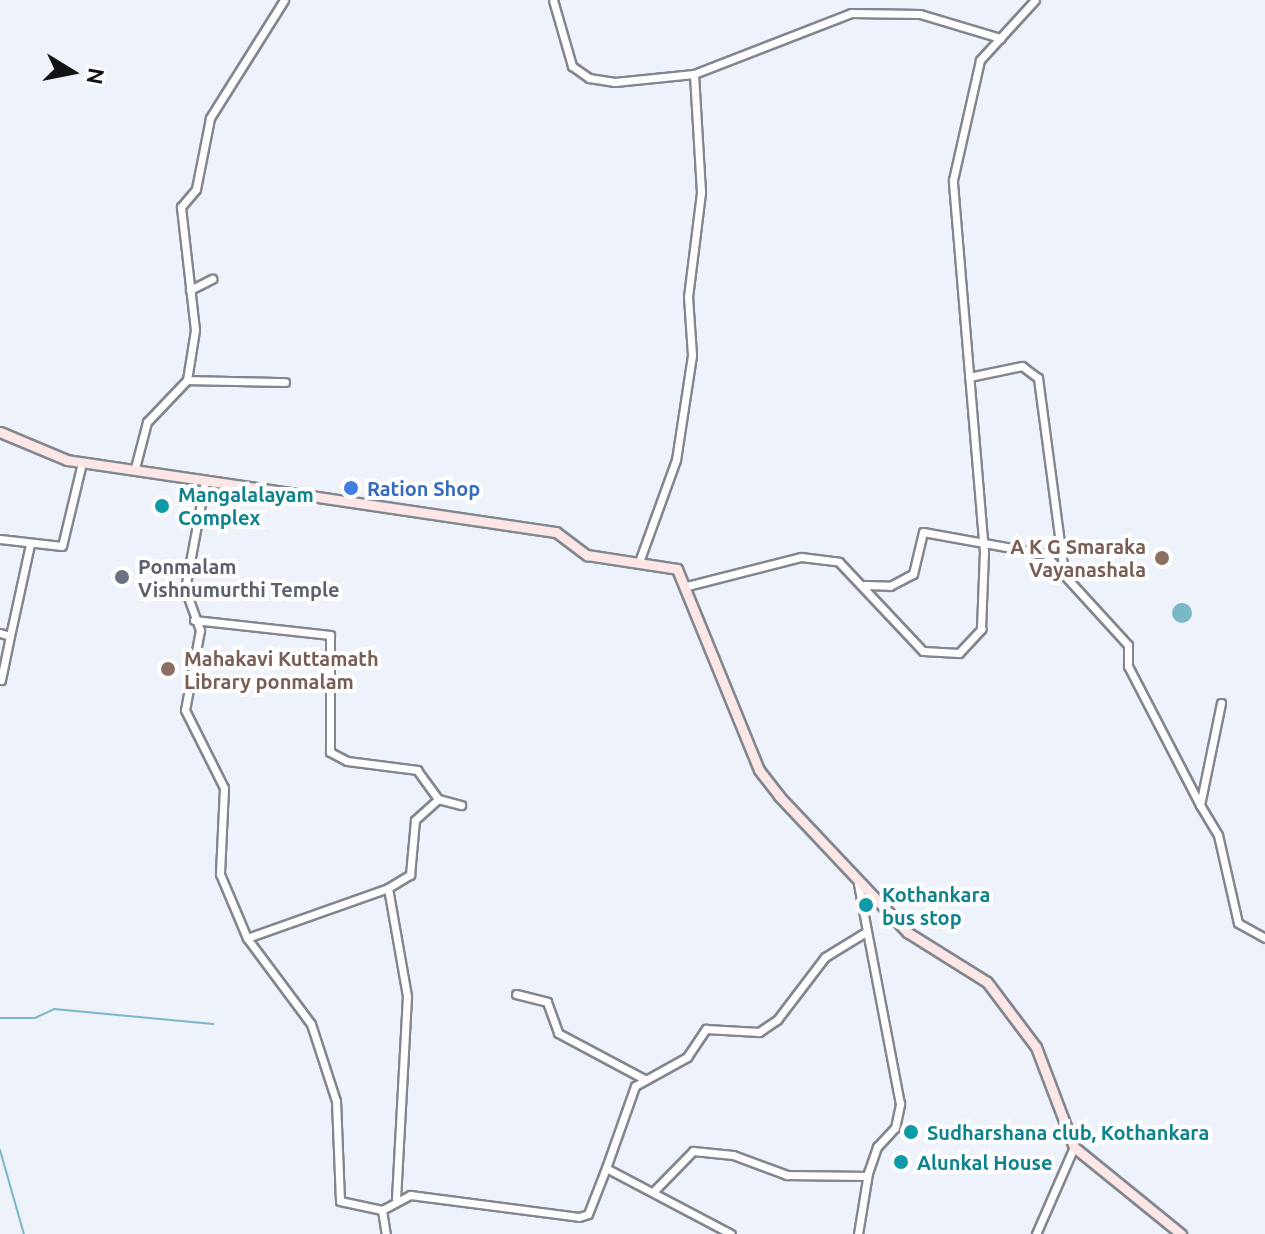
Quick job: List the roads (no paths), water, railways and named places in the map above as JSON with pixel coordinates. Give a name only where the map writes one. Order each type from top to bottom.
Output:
[{"type":"main road","points":[[0,432],[38,453],[82,463],[135,468],[205,482],[556,532],[587,555],[677,569],[687,586],[759,770],[858,884],[907,932],[987,982],[1020,1019],[1074,1147],[1181,1234]]},
{"type":"street","points":[[135,468],[147,422],[187,380],[195,330],[181,207],[196,189],[210,118],[284,0]]},
{"type":"street","points":[[553,0],[572,66],[589,78],[694,74],[851,13],[920,14],[1000,38]]},
{"type":"street","points":[[687,586],[801,557],[839,562],[923,651],[959,653],[981,629],[983,540],[953,180],[980,60],[1035,0]]},
{"type":"street","points":[[639,562],[676,460],[692,355],[688,297],[701,192],[694,74]]},
{"type":"street","points":[[190,290],[212,279]]},
{"type":"street","points":[[969,377],[1022,366],[1038,378],[1064,573]]},
{"type":"street","points":[[187,380],[285,382]]},
{"type":"street","points":[[0,539],[62,546],[82,463]]},
{"type":"street","points":[[205,482],[185,589],[200,630],[185,710],[224,788],[220,874],[247,938],[311,1024],[336,1101],[340,1201],[382,1210]]},
{"type":"street","points":[[864,585],[890,586],[913,574],[923,532],[1027,546],[1064,573],[1128,645],[1128,666],[1218,835],[1238,923],[1265,938]]},
{"type":"street","points":[[1,680],[30,544]]},
{"type":"street","points":[[194,620],[330,635],[330,752],[417,770],[438,799],[461,805]]},
{"type":"street","points":[[0,633],[10,636]]},
{"type":"street","points":[[1200,805],[1221,703]]},
{"type":"street","points":[[247,938],[388,888],[410,875],[415,820],[438,799]]},
{"type":"street","points":[[858,884],[864,933],[900,1104],[895,1128],[877,1147],[867,1176],[858,1234]]},
{"type":"street","points":[[388,888],[407,996],[396,1199]]},
{"type":"street","points":[[382,1210],[396,1199],[450,1198],[579,1217],[588,1214],[606,1168],[619,1121],[644,1079],[687,1057],[706,1029],[759,1032],[777,1020],[825,957],[864,933]]},
{"type":"street","points":[[516,994],[547,1002],[558,1033],[644,1079]]},
{"type":"street","points":[[1036,1234],[1074,1147]]},
{"type":"street","points":[[654,1191],[693,1151],[733,1155],[787,1175],[867,1176]]},
{"type":"street","points":[[606,1168],[731,1234]]},
{"type":"street","points":[[382,1210],[386,1234]]},
{"type":"water","points":[[1182,603],[1189,606],[1192,613],[1189,620],[1182,623],[1175,620],[1172,613],[1175,606]]},
{"type":"waterway","points":[[0,1018],[35,1018],[54,1009],[213,1024]]},
{"type":"waterway","points":[[0,1150],[24,1234]]},
{"type":"place","name":"Ration Shop","points":[[351,488]]},
{"type":"place","name":"Mangalalayam Complex","points":[[162,506]]},
{"type":"place","name":"A K G Smaraka Vayanashala","points":[[1162,558]]},
{"type":"place","name":"Ponmalam Vishnumurthi Temple","points":[[122,577]]},
{"type":"place","name":"Mahakavi Kuttamath Library ponmalam","points":[[168,669]]},
{"type":"place","name":"Kothankara bus stop","points":[[866,905]]},
{"type":"place","name":"Sudharshana club, Kothankara","points":[[911,1132]]},
{"type":"place","name":"Alunkal House","points":[[901,1162]]}]
